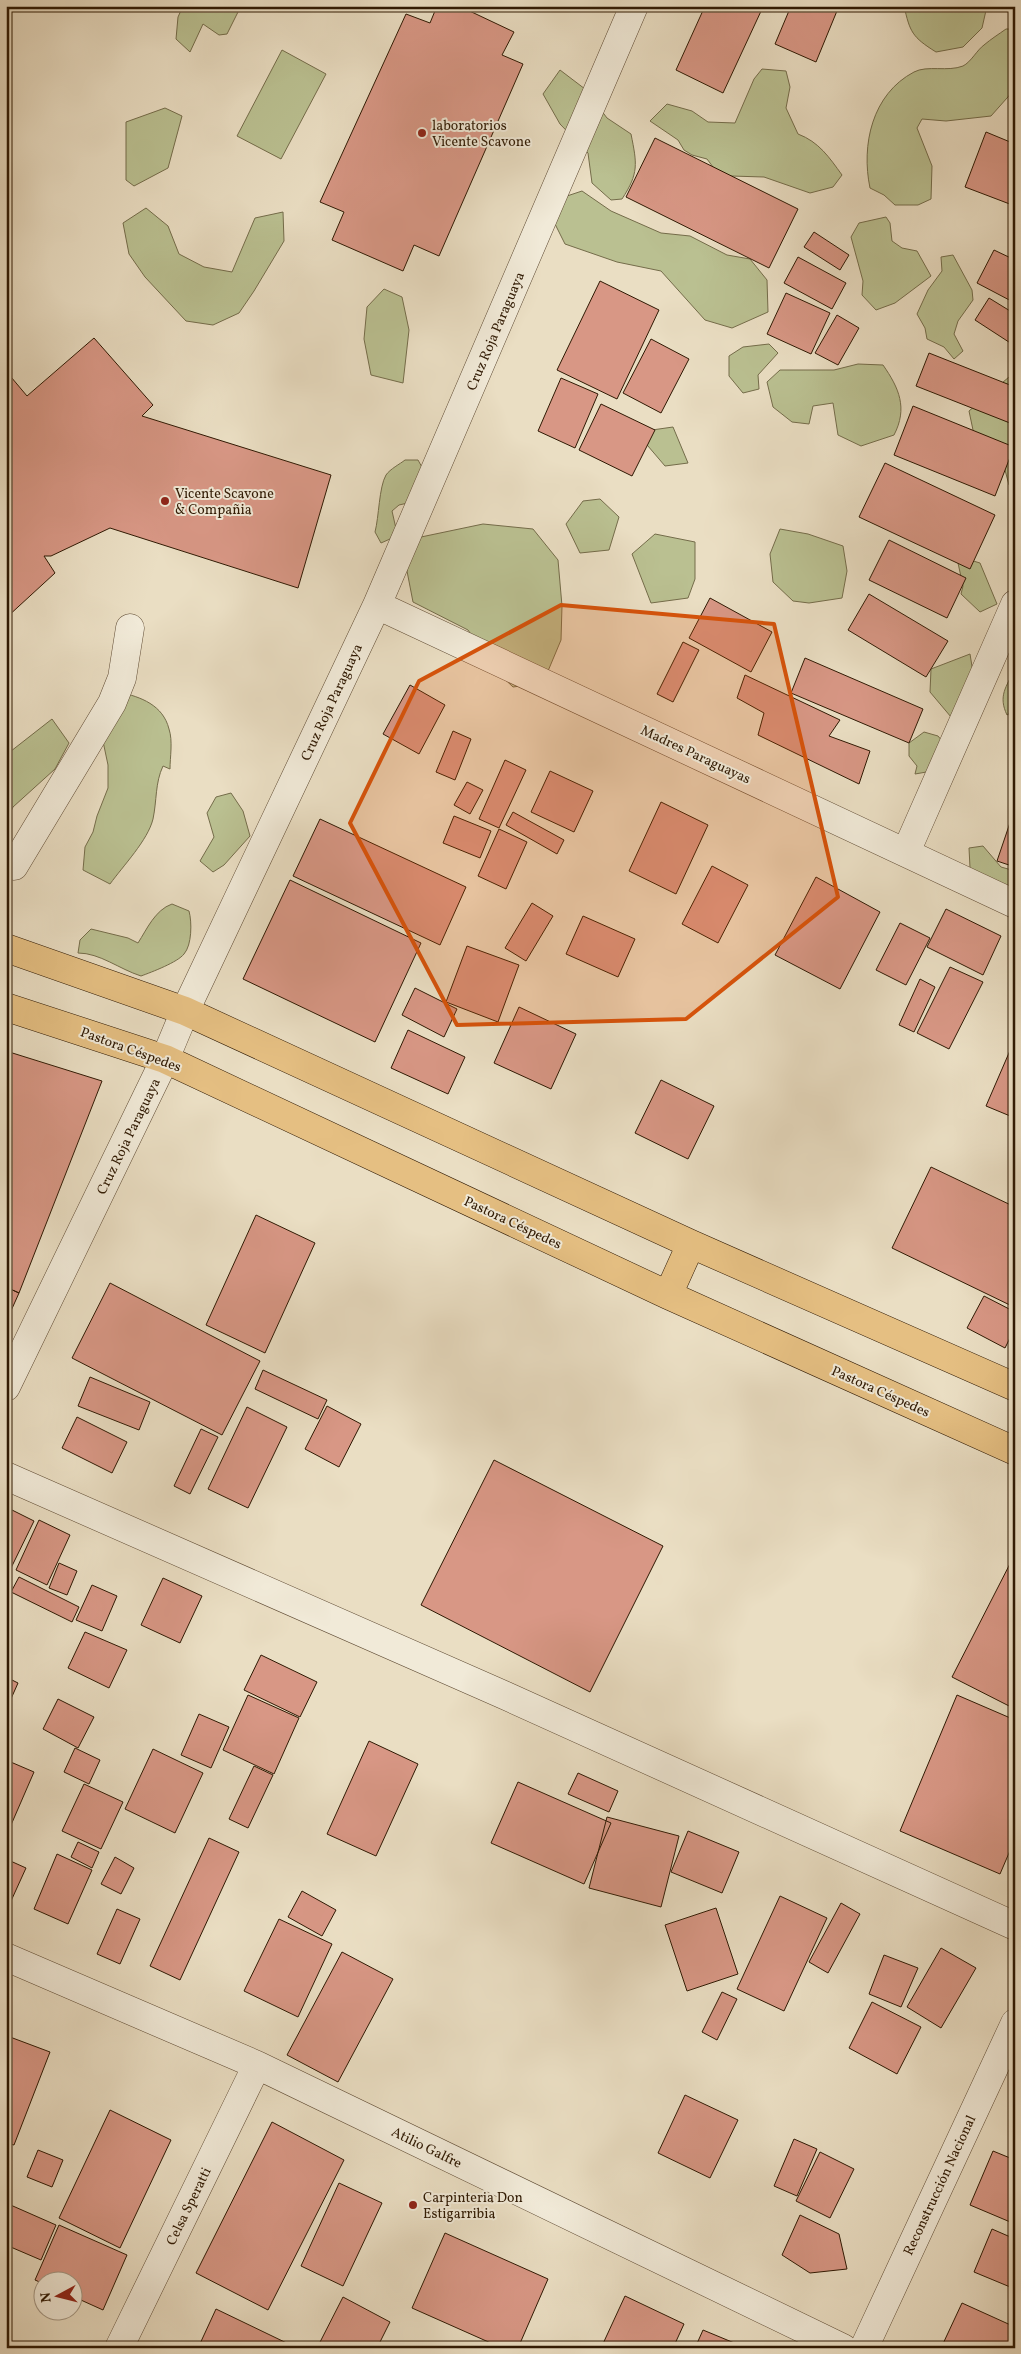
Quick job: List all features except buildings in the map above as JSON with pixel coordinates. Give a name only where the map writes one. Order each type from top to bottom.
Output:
[{"type":"main road","points":[[6,948],[185,1011],[691,1244],[1015,1387]]},
{"type":"main road","name":"Pastora Céspedes","points":[[6,1007],[165,1059],[668,1295],[1015,1451]]},
{"type":"main road","points":[[668,1295],[691,1244]]},
{"type":"street","name":"Cruz Roja Paraguaya","points":[[6,1387],[165,1059],[185,1011],[377,605],[634,6]]},
{"type":"street","points":[[906,852],[1015,604]]},
{"type":"street","name":"Madres Paraguayas","points":[[377,605],[1015,904]]},
{"type":"street","points":[[14,866],[112,703],[122,678],[130,628]]},
{"type":"street","points":[[6,1476],[504,1695],[1015,1926]]},
{"type":"street","name":"Atilio Galfre","points":[[6,1956],[257,2065],[843,2348]]},
{"type":"street","name":"Reconstrucción Nacional","points":[[864,2348],[1015,2023]]},
{"type":"street","name":"Celsa Speratti","points":[[120,2348],[257,2065]]},
{"type":"highlighted area","points":[[561,605],[774,624],[838,897],[686,1019],[457,1025],[350,823],[419,681]]},
{"type":"green space","points":[[183,6],[241,6],[227,34],[219,35],[203,24],[190,52],[176,39],[178,17]]},
{"type":"green space","points":[[904,6],[987,6],[982,28],[963,47],[936,52],[913,33]]},
{"type":"green space","points":[[1006,29],[1015,29],[1015,89],[991,116],[946,121],[922,119],[917,128],[932,166],[931,199],[918,205],[895,205],[884,195],[870,188],[867,155],[869,138],[879,107],[888,93],[900,82],[919,70],[963,66],[969,62],[981,47]]},
{"type":"green space","points":[[282,50],[326,74],[281,159],[237,136]]},
{"type":"green space","points":[[762,69],[786,71],[790,87],[786,108],[798,134],[818,146],[842,175],[833,187],[810,193],[764,177],[731,176],[716,171],[707,159],[692,155],[684,150],[678,140],[650,121],[667,104],[692,111],[708,122],[735,123],[754,79]]},
{"type":"green space","points":[[560,70],[585,89],[607,118],[631,134],[635,153],[635,168],[628,190],[622,199],[611,200],[592,183],[588,153],[560,124],[543,94]]},
{"type":"green space","points":[[165,108],[182,116],[168,168],[134,186],[126,180],[126,122]]},
{"type":"green space","points":[[582,191],[611,211],[661,233],[690,236],[727,255],[750,259],[767,280],[768,312],[732,328],[705,320],[661,271],[617,262],[565,244],[555,224],[567,196]]},
{"type":"green space","points":[[146,208],[168,226],[179,254],[204,267],[232,272],[255,218],[283,212],[284,241],[239,313],[213,325],[186,321],[145,277],[129,254],[123,223]]},
{"type":"green space","points":[[886,217],[890,223],[892,241],[902,248],[917,251],[931,276],[895,303],[876,310],[862,295],[863,281],[851,237],[859,223]]},
{"type":"green space","points":[[953,255],[972,290],[973,300],[958,321],[954,334],[963,351],[954,359],[944,347],[927,339],[925,328],[917,314],[928,290],[942,271],[941,257]]},
{"type":"green space","points":[[384,289],[402,297],[409,330],[403,383],[371,375],[364,339],[367,307]]},
{"type":"green space","points":[[769,344],[778,353],[758,375],[759,389],[743,393],[729,376],[729,356],[743,347]]},
{"type":"green space","points":[[858,364],[883,365],[893,382],[900,398],[901,407],[894,435],[861,446],[838,435],[833,403],[813,406],[809,424],[792,422],[773,407],[767,382],[780,370],[834,370]]},
{"type":"green space","points":[[1015,375],[1015,489],[1009,485],[1001,455],[984,443],[973,430],[969,411],[1009,377]]},
{"type":"green space","points":[[673,427],[688,463],[665,466],[642,439],[645,431]]},
{"type":"green space","points":[[405,460],[418,460],[423,469],[412,502],[399,505],[392,511],[397,533],[381,543],[375,532],[380,494],[384,480],[390,471]]},
{"type":"green space","points":[[600,499],[619,517],[609,550],[580,553],[566,524],[583,501]]},
{"type":"green space","points":[[483,524],[533,529],[558,560],[562,606],[561,640],[543,683],[513,687],[495,670],[468,630],[413,602],[407,571],[408,550],[421,537]]},
{"type":"green space","points":[[780,529],[808,534],[843,546],[847,571],[842,598],[809,603],[793,601],[773,582],[770,554]]},
{"type":"green space","points":[[655,534],[695,542],[695,579],[688,598],[651,603],[632,554]]},
{"type":"green space","points":[[970,560],[980,563],[997,604],[980,612],[961,594],[963,586],[958,563]]},
{"type":"green space","points":[[970,654],[977,697],[951,717],[930,692],[931,669]]},
{"type":"green space","points":[[1015,669],[1015,710],[1007,715],[1003,697],[1006,686]]},
{"type":"green space","points":[[119,692],[150,703],[162,714],[169,729],[171,749],[170,769],[163,766],[150,827],[141,844],[110,884],[83,870],[85,847],[93,832],[108,788],[108,765],[100,727]]},
{"type":"green space","points":[[52,719],[69,743],[55,769],[13,807],[6,821],[6,755]]},
{"type":"green space","points":[[924,732],[938,736],[943,742],[938,770],[915,774],[917,766],[909,756],[909,743]]},
{"type":"green space","points":[[231,793],[243,811],[250,836],[224,865],[213,872],[200,861],[214,837],[207,813],[216,797]]},
{"type":"green space","points":[[983,846],[1001,867],[1015,871],[1015,919],[971,887],[969,848]]},
{"type":"green space","points":[[172,904],[189,911],[191,927],[187,950],[181,957],[171,963],[141,976],[102,958],[78,953],[80,940],[91,929],[128,938],[138,943],[156,915]]},
{"type":"place","name":"laboratorios Vicente Scavone","points":[[422,133]]},
{"type":"place","name":"Vicente Scavone & Compañia","points":[[165,501]]},
{"type":"place","name":"Carpinteria Don Estigarribia","points":[[413,2205]]}]
